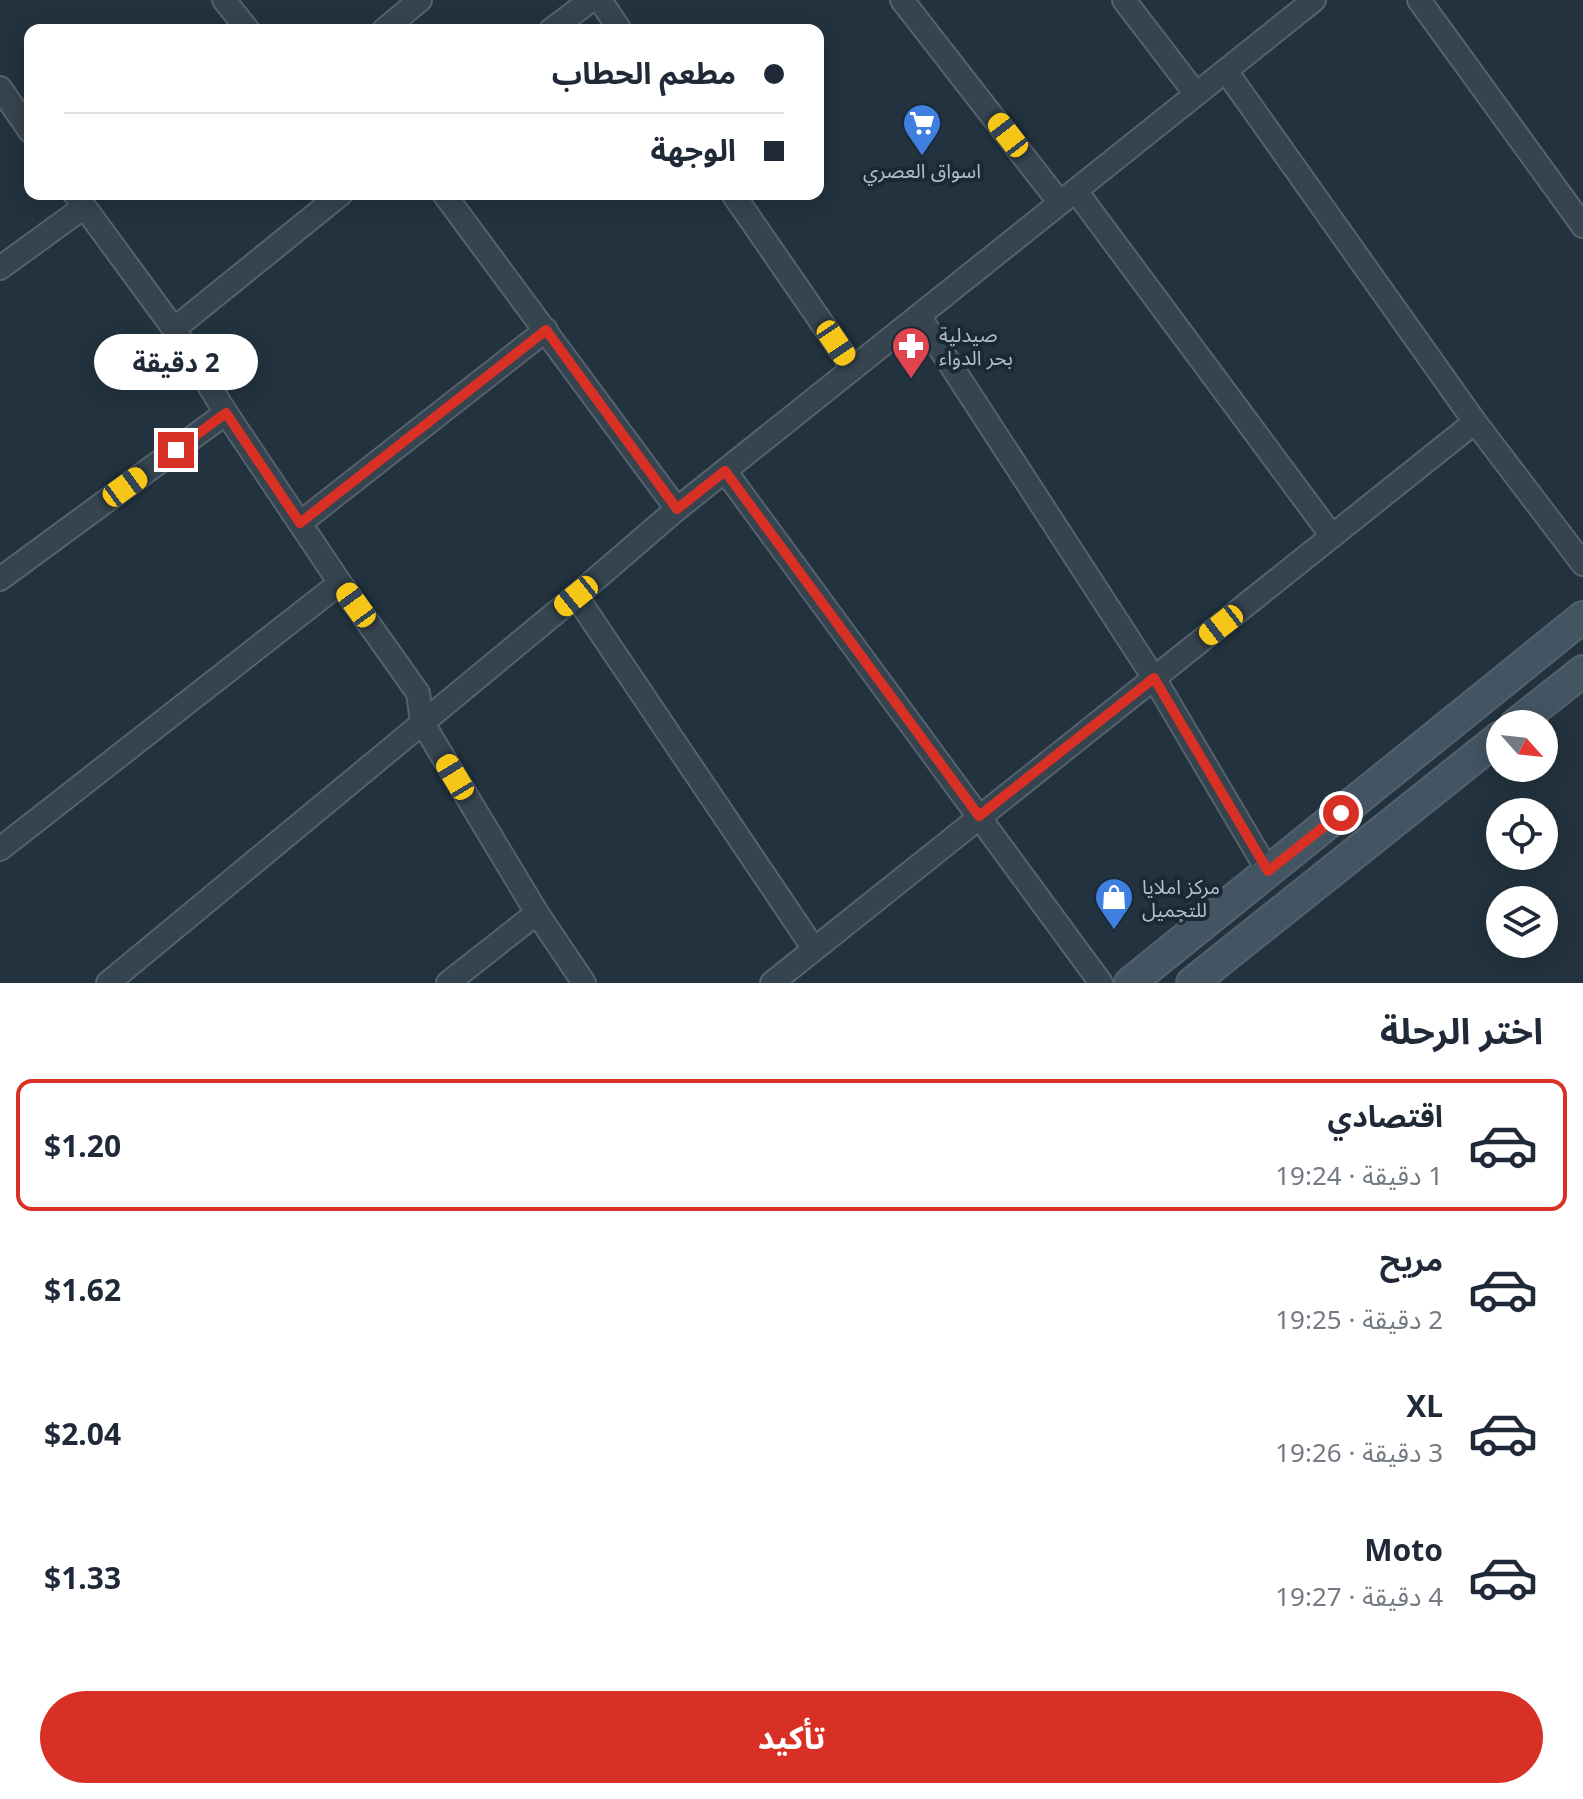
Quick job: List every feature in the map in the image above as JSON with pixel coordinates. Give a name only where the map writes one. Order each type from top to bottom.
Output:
[{"type":"street","points":[[224,0],[243,24]]},
{"type":"street","points":[[391,24],[420,0]]},
{"type":"street","points":[[559,24],[591,0]]},
{"type":"street","points":[[600,0],[616,24]]},
{"type":"street","points":[[902,0],[1068,197],[1332,536]]},
{"type":"street","points":[[1124,0],[1196,94]]},
{"type":"street","points":[[108,983],[677,509],[1314,0]]},
{"type":"street","points":[[1419,0],[1583,226]]},
{"type":"street","points":[[1226,71],[1475,422],[1583,564]]},
{"type":"street","points":[[0,88],[24,122]]},
{"type":"street","points":[[174,329],[334,200]]},
{"type":"street","points":[[448,200],[677,509]]},
{"type":"street","points":[[737,200],[853,368]]},
{"type":"street","points":[[0,268],[80,201],[174,329],[226,413],[418,693],[422,722],[537,913],[584,983]]},
{"type":"street","points":[[919,316],[1154,678],[1268,871]]},
{"type":"street","points":[[300,523],[546,330]]},
{"type":"street","points":[[0,579],[226,413]]},
{"type":"street","points":[[772,983],[1475,422]]},
{"type":"street","points":[[725,471],[1101,983]]},
{"type":"street","points":[[0,849],[340,583]]},
{"type":"street","points":[[576,596],[814,949]]},
{"type":"street","points":[[1130,983],[1583,617]]},
{"type":"street","points":[[1534,710],[1583,671]]},
{"type":"street","points":[[1192,983],[1486,748]]},
{"type":"street","points":[[448,983],[537,913]]},
{"type":"street","points":[[1167,954],[1186,983]]},
{"type":"place","name":"اسواق العصري","points":[[922,157]]},
{"type":"place","name":"صيدلية بحر الدواء","points":[[911,380]]},
{"type":"place","name":"مركز املايا للتجميل","points":[[1114,931]]},
{"type":"route","points":[[176,450],[226,413],[300,523],[546,330],[677,509],[725,471],[979,816],[1154,678],[1268,871],[1341,813]]}]
